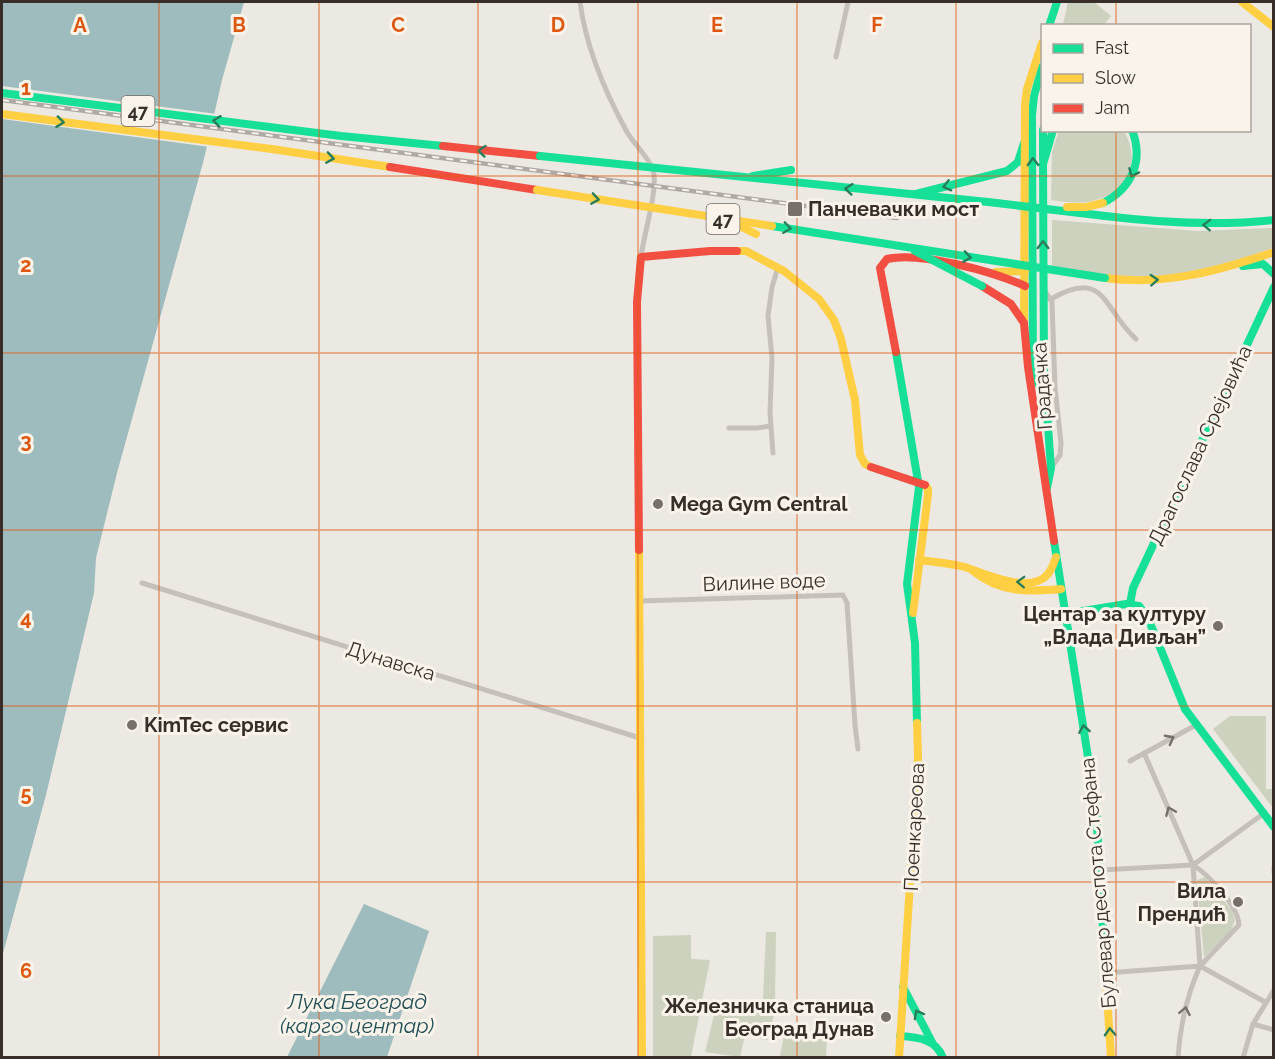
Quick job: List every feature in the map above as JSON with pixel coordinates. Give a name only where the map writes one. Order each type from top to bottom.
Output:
[{"type":"main road","points":[[1050,24],[1057,2]]},
{"type":"main road","points":[[1242,2],[1274,27]]},
{"type":"main road","points":[[1054,24],[1055,10]]},
{"type":"main road","name":"Булевар деспота Стефана","points":[[1041,46],[1027,89],[1024,143],[1024,323],[1046,491],[1092,778],[1101,870],[1111,1058]]},
{"type":"main road","name":"Булевар деспота Стефана","points":[[1032,389],[1034,366],[1032,115],[1034,96],[1041,71]]},
{"type":"main road","name":"47","points":[[2,93],[275,128],[1105,216],[1209,225],[1273,221]]},
{"type":"main road","name":"47","points":[[2,114],[272,149],[1105,278],[1166,279],[1209,273],[1274,252]]},
{"type":"main road","points":[[1043,132],[1045,392],[1051,468],[1046,491]]},
{"type":"main road","points":[[1043,164],[1052,132]]},
{"type":"main road","points":[[1034,208],[1086,207],[1103,203],[1120,192],[1134,174],[1138,151],[1133,132]]},
{"type":"main road","points":[[908,195],[1007,171],[1016,165],[1024,143]]},
{"type":"main road","points":[[742,178],[791,170]]},
{"type":"main road","points":[[724,219],[756,234]]},
{"type":"main road","points":[[909,248],[982,286],[1011,304],[1024,323]]},
{"type":"main road","points":[[642,1058],[637,302],[641,257],[735,250],[752,253],[778,267]]},
{"type":"main road","name":"Поенкареова","points":[[913,617],[908,600],[907,584],[918,480],[908,414],[879,272],[881,264],[888,258],[900,257],[989,272]]},
{"type":"main road","points":[[1236,265],[1263,264],[1274,274]]},
{"type":"main road","name":"Поенкареова","points":[[778,267],[819,299],[838,328],[855,400],[860,455],[865,464],[925,485],[928,495],[913,617],[918,756],[899,1058]]},
{"type":"main road","points":[[989,272],[1025,271]]},
{"type":"main road","points":[[989,272],[1025,286]]},
{"type":"main road","name":"Драгослава Срејовића","points":[[1130,604],[1131,591],[1274,287]]},
{"type":"main road","points":[[919,560],[956,565],[1008,581],[1035,582],[1049,574],[1056,557]]},
{"type":"main road","points":[[973,571],[994,586],[1011,591],[1061,589]]},
{"type":"main road","points":[[1065,614],[1130,604],[1139,606],[1148,618],[1181,702],[1274,827]]},
{"type":"main road","points":[[903,987],[943,1058]]},
{"type":"main road","points":[[900,1036],[932,1042]]},
{"type":"street","points":[[580,2],[588,36],[606,91],[634,143],[653,171],[655,185],[641,257]]},
{"type":"street","points":[[836,57],[848,2]]},
{"type":"street","points":[[773,453],[772,358],[768,316],[772,287],[778,267]]},
{"type":"street","points":[[1043,289],[1051,298],[1072,288],[1088,287],[1108,302],[1120,324],[1136,339]]},
{"type":"street","name":"Градачка","points":[[1051,298],[1055,387],[1061,447],[1060,455],[1051,468]]},
{"type":"street","points":[[729,428],[771,426]]},
{"type":"street","name":"Дунавска","points":[[142,583],[639,738]]},
{"type":"street","name":"Вилине воде","points":[[639,601],[843,595],[847,603],[858,749]]},
{"type":"street","points":[[1130,761],[1196,725]]},
{"type":"street","points":[[1144,753],[1193,865],[1200,966]]},
{"type":"street","points":[[1101,870],[1193,865],[1263,814]]},
{"type":"street","points":[[1178,1058],[1186,1003],[1200,966],[1239,925],[1239,916],[1207,875],[1193,865]]},
{"type":"street","points":[[1274,867],[1274,872]]},
{"type":"street","points":[[1106,973],[1200,966],[1265,1002]]},
{"type":"street","points":[[1243,1058],[1253,1024],[1274,990]]},
{"type":"street","points":[[1253,1024],[1274,1030]]},
{"type":"green space","points":[[1068,2],[1094,2],[1111,16],[1105,24],[1063,24]]},
{"type":"green space","points":[[1059,132],[1124,132],[1132,154],[1131,165],[1123,184],[1104,197],[1077,203],[1051,200],[1052,151]]},
{"type":"green space","points":[[1052,220],[1198,231],[1273,228],[1273,248],[1207,271],[1157,279],[1052,270]]},
{"type":"green space","points":[[1230,716],[1266,716],[1266,789],[1273,789],[1273,808],[1213,729]]},
{"type":"green space","points":[[1205,877],[1232,911],[1235,920],[1231,931],[1204,957],[1197,880]]},
{"type":"green space","points":[[766,932],[776,932],[775,1000],[763,1000]]},
{"type":"green space","points":[[691,935],[691,959],[710,960],[691,1057],[653,1057],[653,936]]},
{"type":"green space","points":[[716,1007],[775,1010],[768,1040],[745,1036],[740,1057],[705,1052]]},
{"type":"green space","points":[[785,1031],[827,1037],[826,1057],[780,1056]]},
{"type":"water","points":[[2,2],[244,2],[222,80],[204,159],[117,473],[96,558],[94,593],[46,795],[2,957]]},
{"type":"water","name":"Лука Београд (карго центар)","points":[[364,904],[429,931],[387,1057],[287,1057]]},
{"type":"pier","points":[[2,86],[217,114],[210,147],[2,119]]},
{"type":"railway","points":[[2,100],[897,218]]},
{"type":"traffic: fast","points":[[1050,24],[1057,2]]},
{"type":"traffic: fast","points":[[1033,384],[1032,115],[1034,96],[1041,71]]},
{"type":"traffic: fast","points":[[2,93],[341,136],[443,146]]},
{"type":"traffic: fast","points":[[1043,132],[1043,159]]},
{"type":"traffic: fast","points":[[1047,488],[1051,468],[1044,370],[1043,164],[1052,132]]},
{"type":"traffic: fast","points":[[1103,203],[1121,190],[1133,172],[1137,152],[1133,132]]},
{"type":"traffic: fast","points":[[916,194],[1007,171],[1018,162],[1024,143]]},
{"type":"traffic: fast","points":[[540,156],[1105,216]]},
{"type":"traffic: fast","points":[[753,176],[791,170]]},
{"type":"traffic: fast","points":[[1105,216],[1189,223],[1274,220]]},
{"type":"traffic: fast","points":[[772,226],[1105,278]]},
{"type":"traffic: fast","points":[[915,251],[982,286]]},
{"type":"traffic: fast","points":[[1243,266],[1263,264],[1274,274]]},
{"type":"traffic: fast","points":[[1130,604],[1133,588],[1274,287]]},
{"type":"traffic: fast","points":[[896,352],[919,487],[907,584],[915,643],[917,723]]},
{"type":"traffic: fast","points":[[1054,541],[1096,808],[1106,979]]},
{"type":"traffic: fast","points":[[1065,614],[1126,604],[1139,606],[1148,618],[1185,709],[1274,827]]},
{"type":"traffic: fast","points":[[903,987],[932,1042]]},
{"type":"traffic: fast","points":[[900,1036],[926,1040],[936,1047],[943,1058]]},
{"type":"traffic: slow","points":[[1242,2],[1274,27]]},
{"type":"traffic: slow","points":[[1024,323],[1025,104],[1027,89],[1041,46]]},
{"type":"traffic: slow","points":[[2,114],[272,149],[390,167]]},
{"type":"traffic: slow","points":[[537,190],[772,226]]},
{"type":"traffic: slow","points":[[1067,207],[1086,207],[1103,203]]},
{"type":"traffic: slow","points":[[727,220],[756,234]]},
{"type":"traffic: slow","points":[[737,251],[746,251],[784,271],[819,299],[834,320],[841,339],[855,400],[860,455],[865,464],[871,467]]},
{"type":"traffic: slow","points":[[1105,278],[1148,280],[1191,275],[1274,252]]},
{"type":"traffic: slow","points":[[996,272],[1025,271]]},
{"type":"traffic: slow","points":[[913,613],[928,495],[925,485]]},
{"type":"traffic: slow","points":[[639,550],[642,1058]]},
{"type":"traffic: slow","points":[[919,560],[965,567],[1008,581],[1031,583],[1048,574],[1056,557]]},
{"type":"traffic: slow","points":[[973,571],[994,584],[1004,587],[1037,591],[1061,589]]},
{"type":"traffic: slow","points":[[899,1058],[918,756],[917,723]]},
{"type":"traffic: slow","points":[[1106,979],[1111,1058]]},
{"type":"traffic: jam","points":[[443,146],[540,156]]},
{"type":"traffic: jam","points":[[390,167],[537,190]]},
{"type":"traffic: jam","points":[[639,550],[637,302],[641,257],[737,251]]},
{"type":"traffic: jam","points":[[896,352],[880,268],[887,259],[901,257],[937,260],[976,269],[1025,286]]},
{"type":"traffic: jam","points":[[982,286],[1011,304],[1024,323],[1028,367],[1054,541]]},
{"type":"traffic: jam","points":[[871,467],[925,485]]},
{"type":"place","name":"Панчевачки мост","points":[[795,209]]},
{"type":"place","name":"Mega Gym Central","points":[[658,504]]},
{"type":"place","name":"Центар за културу „Влада Дивљан”","points":[[1218,626]]},
{"type":"place","name":"KimTec сервис","points":[[132,725]]},
{"type":"place","name":"Вила Прендић","points":[[1238,902]]},
{"type":"place","name":"Железничка станица Београд Дунав","points":[[886,1017]]}]
